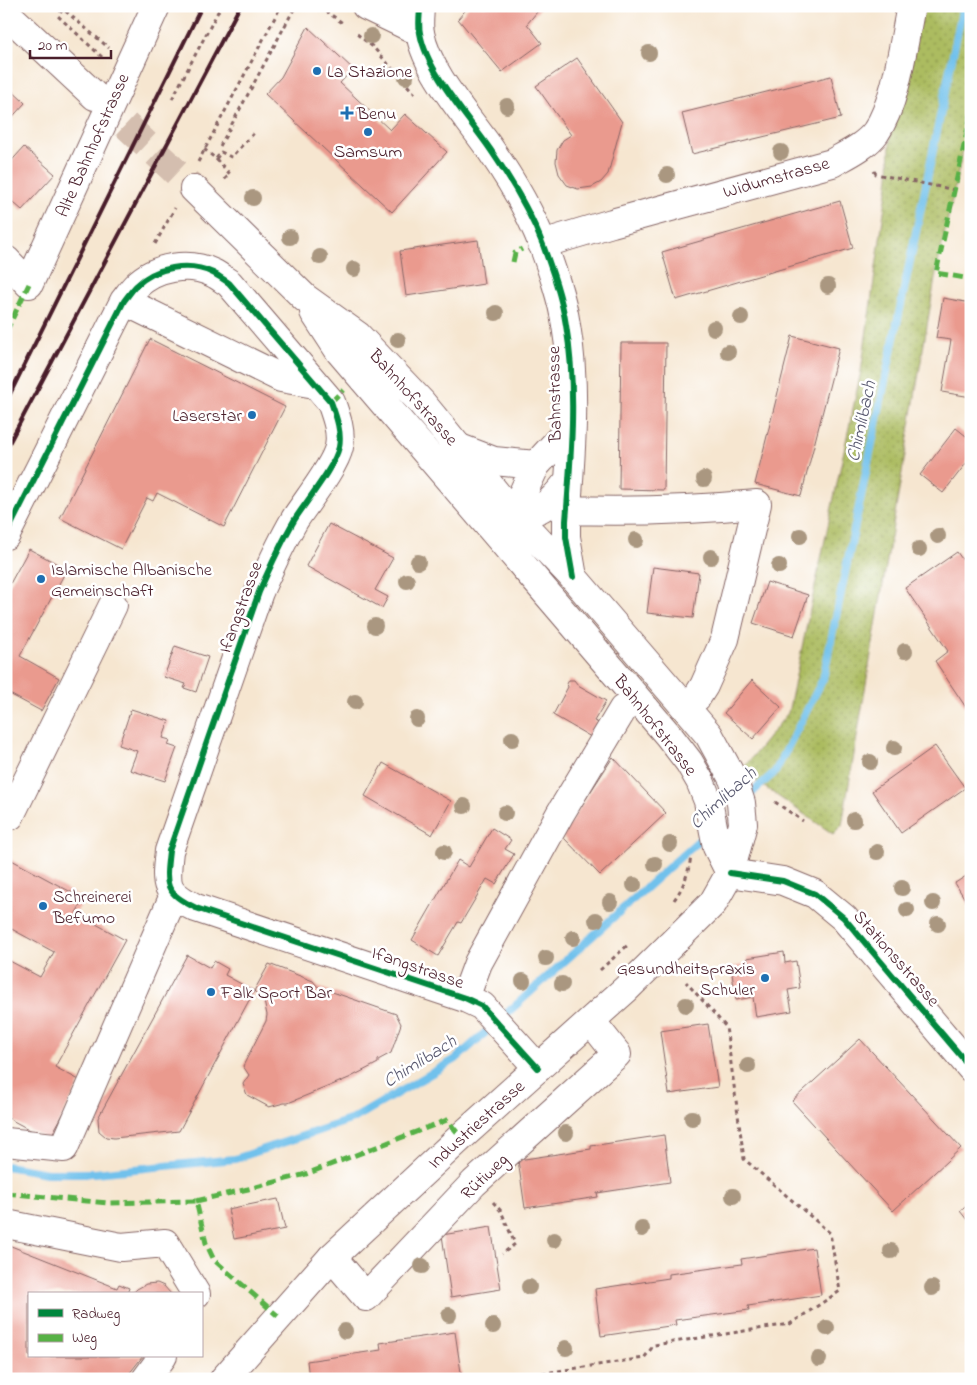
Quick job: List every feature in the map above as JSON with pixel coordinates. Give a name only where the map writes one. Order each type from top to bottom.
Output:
[{"type":"street","name":"Alte Bahnhofstrasse","points":[[6,260],[29,284],[119,64],[156,6]]},
{"type":"street","points":[[366,6],[420,19]]},
{"type":"street","name":"Widumstrasse","points":[[542,244],[832,163],[860,146],[875,133],[891,102],[911,6]]},
{"type":"street","points":[[6,13],[95,96]]},
{"type":"street","name":"Bahnstrasse","points":[[420,19],[424,50],[452,97],[490,150],[526,208],[542,244],[566,324],[572,372],[573,399],[566,536],[573,577]]},
{"type":"street","name":"Bahnhofstrasse","points":[[195,177],[304,298],[340,352],[690,762],[708,801],[716,847],[730,873]]},
{"type":"street","name":"Ifangstrasse","points":[[6,535],[124,301],[137,286],[154,274],[173,268],[193,267],[212,273],[229,284],[330,402],[338,422],[339,447],[332,463],[286,534],[274,556],[259,592],[169,851],[166,875],[170,891],[179,900],[196,908],[474,1002],[516,1042],[538,1068]]},
{"type":"street","name":"Bahnhofstrasse","points":[[304,298],[358,336],[421,402],[513,514],[573,577],[709,735],[733,779],[742,803],[743,824],[730,873]]},
{"type":"street","points":[[124,301],[281,378],[315,384]]},
{"type":"street","name":"Bahnstrasse","points":[[509,548],[509,531],[513,514],[536,465],[571,427]]},
{"type":"street","name":"Bahnstrasse","points":[[460,448],[494,461],[536,465]]},
{"type":"street","points":[[478,512],[496,515],[536,512],[553,501],[569,480]]},
{"type":"street","points":[[567,510],[618,512],[704,509],[757,504],[724,639],[704,686],[697,697],[685,707]]},
{"type":"street","points":[[6,815],[10,816],[113,605]]},
{"type":"street","points":[[474,1002],[478,963],[560,814],[623,709]]},
{"type":"street","name":"Industriestrasse","points":[[224,1379],[332,1257],[460,1137],[626,990],[713,903],[730,873]]},
{"type":"street","name":"Stationsstrasse","points":[[730,873],[783,881],[815,894],[844,918],[969,1063]]},
{"type":"street","points":[[6,1142],[64,1148],[174,895]]},
{"type":"street","name":"Rütiweg","points":[[332,1257],[366,1297],[474,1183],[617,1054],[591,1021]]},
{"type":"street","points":[[6,1224],[120,1247],[165,1243],[195,1292]]},
{"type":"street","points":[[146,1379],[162,1358]]},
{"type":"path","points":[[172,100],[220,6]]},
{"type":"path","points":[[195,177],[204,149],[281,6]]},
{"type":"path","points":[[285,6],[294,10]]},
{"type":"path","points":[[220,146],[294,10],[298,6]]},
{"type":"path","points":[[318,6],[346,26]]},
{"type":"path","points":[[63,9],[119,64],[58,16],[63,9]]},
{"type":"path","points":[[350,29],[373,47],[420,100]]},
{"type":"path","points":[[216,159],[221,152],[231,157],[255,132]]},
{"type":"path","points":[[204,149],[230,174],[222,182]]},
{"type":"path","points":[[900,179],[955,190]]},
{"type":"path","points":[[775,802],[803,821]]},
{"type":"path","points":[[670,906],[682,890],[687,876]]},
{"type":"path","points":[[600,970],[634,940]]},
{"type":"path","points":[[519,1379],[644,1358],[654,1344],[790,1324],[840,1291],[830,1233],[744,1159],[726,1027],[686,982]]},
{"type":"path","points":[[474,1183],[501,1211],[515,1244],[502,1254]]},
{"type":"green space","points":[[911,6],[971,6],[971,114],[936,273],[842,825],[833,834],[741,771],[788,713],[861,371],[889,177],[891,102]]},
{"type":"building","points":[[469,6],[542,6],[527,24],[542,43],[502,72],[458,19]]},
{"type":"building","points":[[308,27],[353,69],[340,83],[390,130],[405,114],[447,152],[392,212],[265,94],[281,77]]},
{"type":"building","points":[[577,58],[622,122],[608,174],[601,182],[592,187],[578,189],[567,185],[559,174],[556,162],[557,150],[563,140],[571,135],[536,86]]},
{"type":"building","points":[[831,76],[841,118],[692,154],[682,113]]},
{"type":"building","points":[[6,85],[25,103],[6,124]]},
{"type":"building","points":[[24,147],[55,174],[22,210],[6,196],[6,167]]},
{"type":"building","points":[[840,201],[853,248],[676,300],[662,252]]},
{"type":"building","points":[[478,240],[484,284],[406,296],[400,251]]},
{"type":"building","points":[[943,298],[971,303],[971,397],[942,392],[951,340],[936,338]]},
{"type":"building","points":[[792,336],[839,348],[801,496],[755,484]]},
{"type":"building","points":[[150,339],[285,407],[224,527],[157,493],[153,501],[147,498],[121,549],[60,518]]},
{"type":"building","points":[[621,343],[666,343],[664,490],[619,489]]},
{"type":"building","points":[[956,428],[971,440],[971,457],[943,493],[920,475]]},
{"type":"building","points":[[329,524],[393,558],[375,590],[388,597],[382,608],[306,566]]},
{"type":"building","points":[[29,549],[67,569],[20,656],[59,678],[41,711],[6,692],[6,591]]},
{"type":"building","points":[[957,552],[971,572],[971,715],[935,661],[948,651],[905,588]]},
{"type":"building","points":[[653,567],[699,573],[693,618],[647,613]]},
{"type":"building","points":[[767,582],[808,595],[794,636],[753,623]]},
{"type":"building","points":[[175,646],[208,657],[196,692],[184,688],[186,684],[164,677]]},
{"type":"building","points":[[569,680],[574,680],[578,685],[606,701],[594,721],[599,723],[591,737],[553,715],[568,687]]},
{"type":"building","points":[[752,680],[781,707],[753,739],[724,713]]},
{"type":"building","points":[[131,709],[169,721],[163,738],[170,740],[168,745],[177,748],[165,781],[130,770],[137,751],[119,745]]},
{"type":"building","points":[[935,746],[965,788],[901,833],[872,791]]},
{"type":"building","points":[[613,757],[666,813],[600,875],[562,836]]},
{"type":"building","points":[[383,763],[451,801],[432,835],[365,796]]},
{"type":"building","points":[[492,828],[511,840],[505,849],[514,854],[496,884],[487,879],[461,923],[458,922],[438,956],[412,940],[458,860],[469,867]]},
{"type":"building","points":[[6,857],[84,899],[76,913],[125,940],[55,1067],[81,1081],[49,1140],[6,1117],[6,959],[40,977],[54,952],[6,926]]},
{"type":"building","points":[[971,873],[971,909],[955,883]]},
{"type":"building","name":"Gesundheitspraxis Schuler","points":[[784,952],[785,963],[796,961],[800,988],[788,990],[792,1011],[756,1017],[753,997],[736,1000],[731,967],[748,964],[747,958]]},
{"type":"building","points":[[187,955],[210,968],[214,961],[228,969],[225,975],[254,991],[179,1131],[114,1138],[106,1137],[99,1131],[98,1118]]},
{"type":"building","points":[[269,964],[313,981],[318,987],[396,1014],[401,1024],[391,1053],[378,1060],[378,1063],[349,1078],[288,1103],[269,1107],[247,1095],[243,1084],[249,1075],[243,1066],[266,1021],[267,1015],[264,1001],[254,991]]},
{"type":"building","points":[[708,1024],[718,1087],[669,1094],[660,1031]]},
{"type":"building","points":[[860,1039],[961,1148],[893,1211],[792,1101]]},
{"type":"building","points":[[664,1135],[670,1182],[597,1193],[598,1197],[525,1208],[518,1160]]},
{"type":"building","points":[[278,1199],[285,1229],[234,1239],[228,1209]]},
{"type":"building","points":[[971,1203],[971,1225],[960,1211]]},
{"type":"building","points":[[491,1227],[501,1289],[451,1297],[442,1235]]},
{"type":"building","points":[[6,1244],[117,1288],[119,1284],[129,1288],[128,1292],[28,1292],[28,1358],[141,1358],[125,1379],[6,1379]]},
{"type":"building","points":[[814,1248],[821,1295],[748,1306],[749,1310],[675,1320],[676,1325],[601,1336],[595,1289],[669,1278],[669,1274],[742,1264],[741,1259]]},
{"type":"building","points":[[157,1283],[164,1286],[169,1292],[134,1292],[146,1284]]},
{"type":"building","points":[[455,1332],[462,1379],[309,1379],[307,1361],[381,1350],[380,1343]]},
{"type":"waterway","name":"Chimlibach","points":[[746,798],[775,772],[823,679],[963,6]]},
{"type":"waterway","name":"Chimlibach","points":[[6,1166],[47,1173],[95,1173],[235,1159],[353,1119],[456,1059],[708,832]]},
{"type":"tunnel","points":[[95,96],[194,189]]},
{"type":"railway","points":[[6,402],[202,6]]},
{"type":"railway","points":[[6,449],[240,6]]},
{"type":"marked path","points":[[971,114],[936,273],[971,279]]},
{"type":"marked path","points":[[513,262],[515,253],[522,249]]},
{"type":"marked path","points":[[6,332],[29,284]]},
{"type":"marked path","points":[[331,402],[343,390]]},
{"type":"marked path","points":[[196,1201],[306,1174],[447,1120],[461,1137]]},
{"type":"marked path","points":[[6,1193],[107,1203],[196,1201],[206,1243],[214,1260],[278,1316]]},
{"type":"cycle path","points":[[420,6],[420,33],[431,63],[439,78],[490,149],[519,195],[543,245],[559,294],[566,325],[571,373],[572,423],[566,537],[573,577]]},
{"type":"cycle path","points":[[6,535],[124,301],[134,288],[144,279],[162,270],[183,267],[204,269],[229,283],[331,402],[338,424],[340,441],[332,464],[295,519],[259,592],[169,851],[167,872],[169,887],[178,897],[196,908],[465,998],[482,1006],[538,1068]]},
{"type":"cycle path","points":[[730,873],[783,881],[815,894],[844,918],[971,1068]]},
{"type":"place","name":"La Stazione","points":[[317,71]]},
{"type":"place","name":"Benu","points":[[347,113]]},
{"type":"place","name":"Samsum","points":[[368,132]]},
{"type":"place","name":"Laserstar","points":[[252,415]]},
{"type":"place","name":"Islamische Albanische Gemeinschaft","points":[[41,579]]},
{"type":"place","name":"Schreinerei Befumo","points":[[43,906]]},
{"type":"place","name":"Gesundheitspraxis Schuler","points":[[765,978]]},
{"type":"place","name":"Falk Sport Bar","points":[[211,992]]}]
